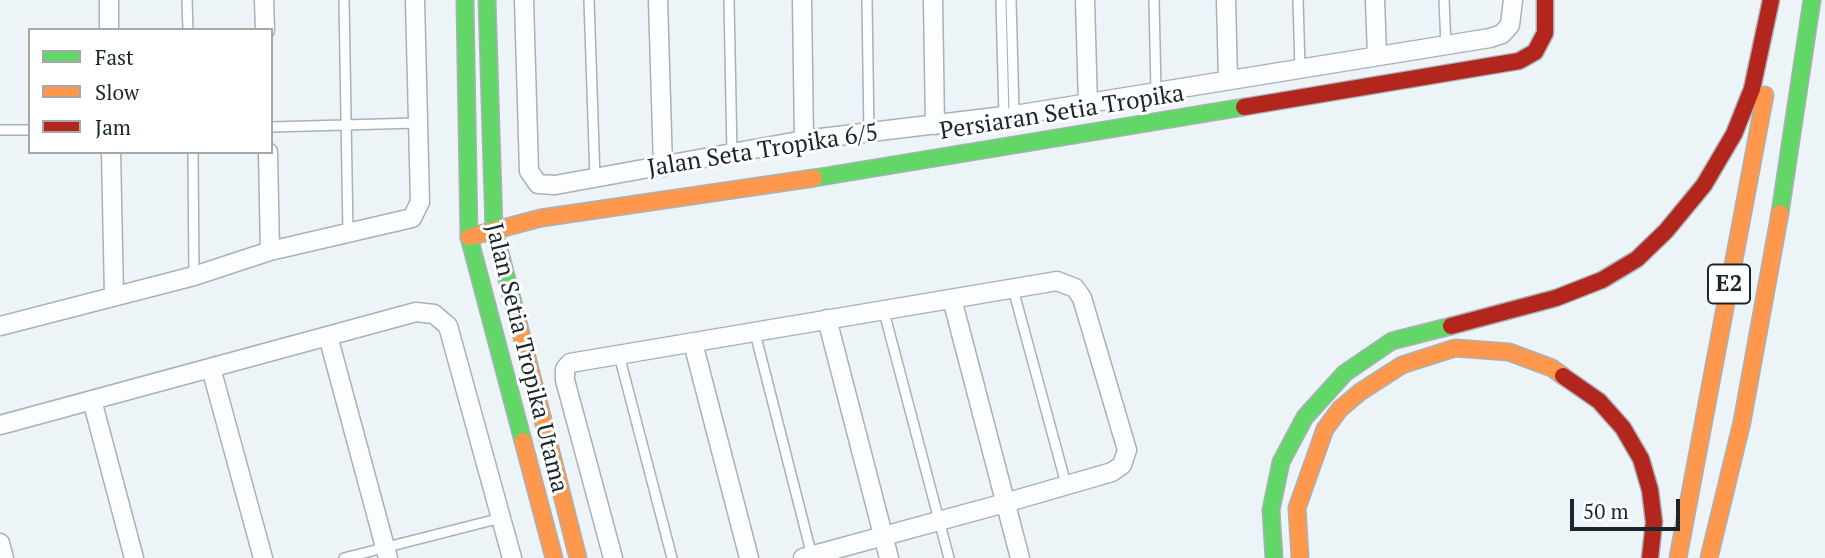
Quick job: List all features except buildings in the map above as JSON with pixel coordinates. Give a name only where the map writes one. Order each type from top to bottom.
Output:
[{"type":"main road","name":"Jalan Setia Tropika Utama","points":[[465,0],[469,237],[554,558]]},
{"type":"main road","name":"Jalan Setia Tropika Utama","points":[[487,0],[494,230],[578,558]]},
{"type":"main road","name":"Persiaran Setia Tropika","points":[[469,237],[541,218],[706,196],[1519,61],[1535,52],[1545,33],[1545,0]]},
{"type":"main road","points":[[1274,558],[1271,510],[1281,462],[1305,417],[1345,373],[1392,341],[1556,298],[1602,279],[1637,259],[1667,231],[1704,185],[1734,134],[1752,89],[1771,0]]},
{"type":"main road","name":"E2","points":[[1678,558],[1782,0]]},
{"type":"main road","name":"E2","points":[[1709,558],[1742,422],[1793,142],[1812,0]]},
{"type":"main road","points":[[492,179],[503,199],[514,207],[541,218]]},
{"type":"main road","points":[[1300,558],[1297,508],[1325,429],[1340,409],[1360,392],[1402,365],[1455,348],[1509,352],[1552,368],[1599,401],[1623,428],[1641,460],[1650,491],[1654,522],[1650,558]]},
{"type":"main road","points":[[1732,531],[1742,422]]},
{"type":"street","points":[[108,0],[109,28]]},
{"type":"street","points":[[264,0],[265,28]]},
{"type":"street","points":[[0,326],[194,276],[270,251],[412,218],[419,202],[415,0]]},
{"type":"street","name":"Jalan Seta Tropika 6/5","points":[[524,0],[529,171],[538,184],[547,186],[804,140],[1088,105],[1156,91],[1490,38],[1508,28],[1513,8]]},
{"type":"street","points":[[658,0],[663,167]]},
{"type":"street","points":[[802,0],[804,140]]},
{"type":"street","points":[[933,0],[935,125]]},
{"type":"street","points":[[1085,0],[1088,105]]},
{"type":"street","points":[[1226,0],[1228,79]]},
{"type":"street","points":[[1375,0],[1377,55]]},
{"type":"street","points":[[111,154],[114,296]]},
{"type":"street","points":[[268,154],[270,251]]},
{"type":"street","points":[[613,558],[565,380],[565,369],[570,363],[1013,289],[1063,282],[1075,288],[1082,298],[1127,450],[1122,465],[1112,472],[808,557]]},
{"type":"street","points":[[952,299],[1020,558]]},
{"type":"street","points":[[0,425],[416,312],[434,314],[449,326],[512,558]]},
{"type":"street","points":[[827,319],[889,558]]},
{"type":"street","points":[[328,336],[386,553]]},
{"type":"street","points":[[693,342],[749,558]]},
{"type":"street","points":[[211,368],[263,558]]},
{"type":"street","points":[[92,400],[134,558]]},
{"type":"street","points":[[0,542],[4,558]]},
{"type":"lane","points":[[187,0],[188,28]]},
{"type":"lane","points":[[344,0],[348,234]]},
{"type":"lane","points":[[589,0],[595,178]]},
{"type":"lane","points":[[729,0],[732,154]]},
{"type":"lane","points":[[867,0],[869,134]]},
{"type":"lane","points":[[1001,0],[1012,115]]},
{"type":"lane","points":[[1011,0],[1012,115]]},
{"type":"lane","points":[[1154,0],[1156,91]]},
{"type":"lane","points":[[1298,0],[1300,68]]},
{"type":"lane","points":[[1444,0],[1446,45]]},
{"type":"lane","points":[[273,127],[417,123]]},
{"type":"lane","points":[[0,130],[28,130]]},
{"type":"lane","points":[[193,154],[194,276]]},
{"type":"lane","points":[[1013,289],[1066,484]]},
{"type":"lane","points":[[884,312],[949,558]]},
{"type":"lane","points":[[755,333],[808,557]]},
{"type":"lane","points":[[619,355],[671,558]]},
{"type":"lane","points":[[344,558],[386,553],[501,518]]},
{"type":"traffic: fast","points":[[465,0],[469,237],[523,441]]},
{"type":"traffic: fast","points":[[487,0],[494,230],[516,314]]},
{"type":"traffic: fast","points":[[1780,213],[1812,0]]},
{"type":"traffic: fast","points":[[814,178],[1244,107]]},
{"type":"traffic: fast","points":[[1274,558],[1271,510],[1281,462],[1305,417],[1345,373],[1392,341],[1451,326]]},
{"type":"traffic: slow","points":[[1678,558],[1765,95]]},
{"type":"traffic: slow","points":[[469,237],[541,218],[814,178]]},
{"type":"traffic: slow","points":[[1709,558],[1742,422],[1780,213]]},
{"type":"traffic: slow","points":[[516,314],[578,558]]},
{"type":"traffic: slow","points":[[1300,558],[1297,508],[1325,429],[1340,409],[1360,392],[1402,365],[1455,348],[1509,352],[1552,368],[1563,376]]},
{"type":"traffic: slow","points":[[523,441],[554,558]]},
{"type":"traffic: jam","points":[[1244,107],[1519,61],[1535,52],[1545,33],[1545,0]]},
{"type":"traffic: jam","points":[[1451,326],[1556,298],[1602,280],[1637,259],[1666,231],[1704,185],[1734,134],[1752,89],[1771,0]]},
{"type":"traffic: jam","points":[[1563,376],[1599,401],[1623,428],[1641,459],[1650,490],[1654,522],[1650,558]]}]
